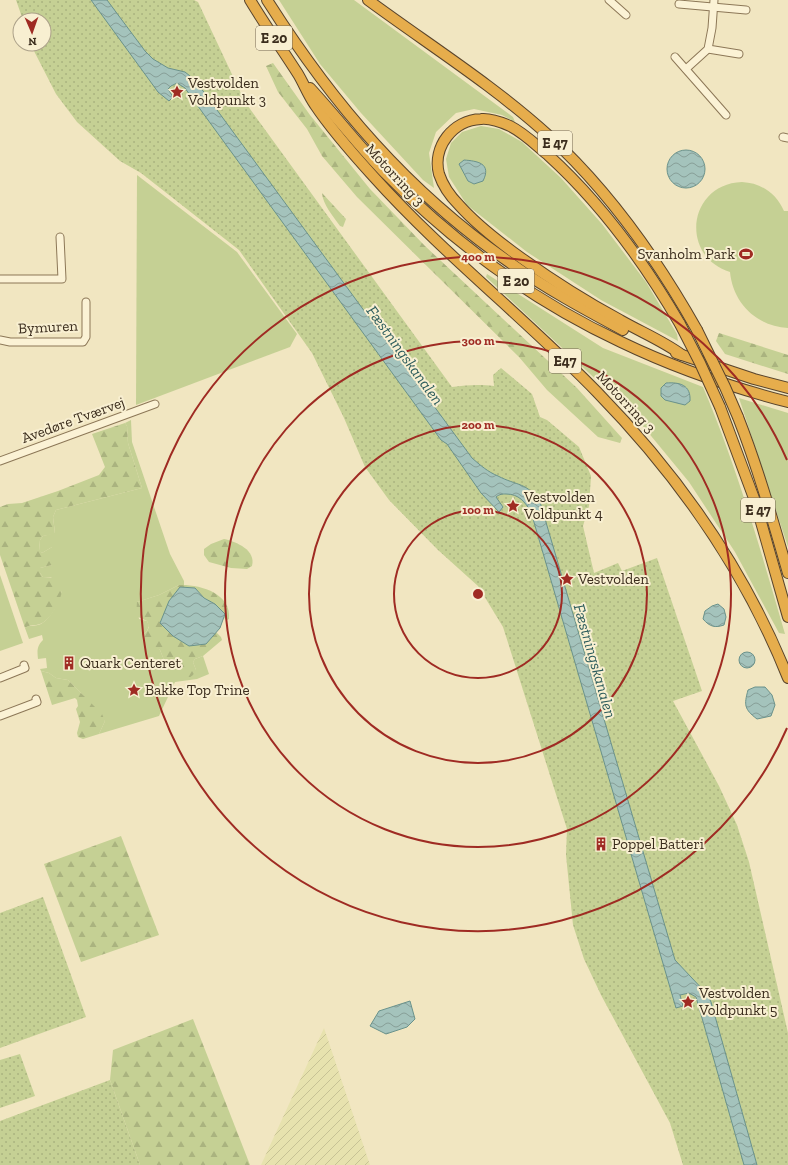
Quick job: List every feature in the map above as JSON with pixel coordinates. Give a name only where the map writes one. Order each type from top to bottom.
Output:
[{"type":"highway","name":"E 20","points":[[250,0],[299,76],[384,172],[458,239],[510,278],[574,317],[619,342],[725,384],[788,402]]},
{"type":"highway","name":"E 20","points":[[267,0],[308,63],[356,124],[408,179],[465,229],[508,262],[580,307],[644,340],[682,355],[754,379],[788,388]]},
{"type":"highway","name":"E 47","points":[[368,0],[519,111],[568,155],[594,182],[642,240],[697,330],[722,380],[749,445],[788,573]]},
{"type":"highway","name":"Motorring 3","points":[[299,76],[315,105],[374,177],[418,222],[597,392],[662,463],[726,554],[768,631],[788,678]]},
{"type":"highway","name":"E 47","points":[[682,355],[667,344],[621,321],[562,286],[534,267],[476,223],[455,201],[442,182],[438,160],[441,147],[446,137],[462,124],[481,119],[492,119],[513,127],[561,167],[587,193],[609,218],[637,256],[680,324],[720,407],[755,501],[788,617]]},
{"type":"street","points":[[609,0],[626,16]]},
{"type":"street","points":[[686,69],[708,49],[712,28],[714,3]]},
{"type":"street","points":[[679,4],[714,3],[746,10]]},
{"type":"street","points":[[708,49],[739,54]]},
{"type":"street","points":[[675,57],[726,115]]},
{"type":"street","points":[[0,279],[62,279],[60,237]]},
{"type":"street","name":"Bymuren","points":[[0,340],[10,342],[82,342],[86,337],[86,302]]},
{"type":"street","name":"Avedøre Tværvej","points":[[0,461],[155,404]]},
{"type":"street","points":[[0,678],[25,668],[24,665]]},
{"type":"street","points":[[0,716],[37,702],[36,698]]},
{"type":"shaded area","points":[[324,1028],[370,1165],[261,1165]]},
{"type":"green space","name":"Vestvolden","points":[[16,0],[194,0],[198,2],[245,102],[452,387],[473,385],[494,386],[493,375],[501,368],[532,394],[540,417],[547,420],[579,447],[591,476],[589,506],[583,526],[594,573],[618,563],[622,571],[657,558],[702,691],[673,701],[719,786],[737,825],[749,862],[788,1033],[788,1165],[683,1165],[670,1123],[601,995],[584,959],[573,925],[566,855],[567,829],[503,627],[478,586],[438,550],[389,500],[365,467],[344,418],[312,353],[239,250],[141,173],[120,161],[77,122],[56,94],[35,52],[52,52],[52,12],[20,12]]},
{"type":"green space","points":[[279,0],[354,0],[513,117],[515,122],[502,115],[474,109],[456,113],[436,132],[429,153],[434,188],[423,180],[361,113],[320,64]]},
{"type":"green space","points":[[273,63],[310,115],[370,189],[425,246],[577,388],[622,438],[620,443],[598,437],[547,390],[519,357],[357,197],[322,156],[307,129],[278,92],[266,66]]},
{"type":"green space","points":[[481,126],[499,129],[522,142],[561,178],[602,224],[646,282],[677,334],[678,341],[601,300],[527,252],[467,205],[449,177],[446,159],[451,143],[462,132]]},
{"type":"green space","points":[[137,175],[237,252],[297,334],[290,347],[136,405]]},
{"type":"green space","name":"Svanholm Park","points":[[742,182],[755,184],[767,190],[777,199],[784,211],[788,211],[788,328],[766,323],[756,318],[748,311],[736,294],[730,272],[714,264],[703,251],[697,237],[697,222],[701,207],[710,195],[724,186]]},
{"type":"green space","points":[[322,193],[346,219],[343,227],[340,226],[324,202]]},
{"type":"green space","points":[[487,274],[603,348],[703,387],[738,478],[785,634],[779,633],[735,552],[689,482],[633,414],[486,277]]},
{"type":"green space","points":[[719,333],[788,355],[788,374],[725,354],[716,341]]},
{"type":"green space","points":[[739,398],[788,413],[788,547]]},
{"type":"green space","points":[[131,420],[132,442],[170,554],[184,581],[184,585],[179,585],[159,595],[137,602],[139,619],[147,621],[149,626],[147,631],[142,636],[160,650],[164,660],[196,670],[193,662],[195,659],[203,656],[209,674],[197,679],[175,682],[159,716],[99,734],[105,721],[68,680],[56,678],[49,673],[41,671],[40,669],[47,668],[46,658],[38,659],[38,648],[43,640],[42,635],[29,639],[25,628],[41,624],[48,618],[59,600],[62,591],[51,577],[43,577],[40,573],[40,568],[52,565],[52,547],[42,553],[39,551],[40,540],[43,536],[55,533],[53,517],[56,510],[142,488],[128,443],[127,426],[125,423]]},
{"type":"green space","points":[[125,423],[127,426],[128,443],[142,488],[56,510],[53,517],[55,534],[43,536],[40,540],[39,550],[42,553],[52,547],[55,548],[55,563],[40,568],[40,573],[43,577],[60,578],[62,583],[61,597],[50,616],[45,621],[25,628],[0,555],[0,507],[8,504],[22,503],[99,475],[105,467],[92,434]]},
{"type":"green space","points":[[224,539],[240,545],[248,551],[251,555],[252,566],[247,569],[231,568],[209,562],[204,555],[204,549],[211,544]]},
{"type":"green space","points":[[0,575],[23,643],[0,651]]},
{"type":"green space","points":[[179,585],[196,586],[213,592],[220,597],[229,610],[229,619],[227,620],[224,618],[225,614],[215,604],[204,598],[195,588],[206,644],[216,632],[222,640],[203,656],[195,659],[193,662],[196,670],[189,678],[183,677],[164,660],[160,650],[150,648],[143,640],[142,636],[149,627],[147,621],[136,616],[137,602],[159,595]]},
{"type":"green space","points":[[41,671],[49,673],[56,678],[68,680],[102,714],[105,721],[99,734],[83,739],[78,737],[77,733],[80,722],[76,709],[78,706],[77,700],[75,698],[52,705]]},
{"type":"green space","points":[[121,836],[159,935],[81,962],[44,864]]},
{"type":"green space","points":[[43,897],[86,1017],[0,1048],[0,913]]},
{"type":"green space","points":[[193,1019],[250,1165],[140,1165],[110,1080],[113,1050]]},
{"type":"green space","points":[[20,1054],[35,1096],[0,1108],[0,1060]]},
{"type":"green space","points":[[110,1080],[140,1165],[0,1165],[0,1121]]},
{"type":"water","points":[[91,0],[107,0],[145,51],[153,59],[168,68],[185,72],[195,80],[472,458],[491,472],[531,491],[540,502],[675,960],[707,994],[711,1002],[757,1165],[744,1165],[696,997],[689,993],[680,995],[683,1006],[676,1008],[531,512],[521,499],[515,495],[501,494],[496,497],[503,507],[499,512],[481,493],[447,444],[441,440],[185,88],[177,83],[171,86],[168,89],[173,97],[169,101],[158,92]]},
{"type":"water","points":[[682,150],[690,150],[697,153],[702,158],[705,169],[702,180],[697,185],[690,188],[682,188],[675,185],[670,180],[667,173],[667,165],[670,158],[675,153]]},
{"type":"water","points":[[464,160],[482,164],[486,170],[483,181],[474,184],[468,181],[459,164]]},
{"type":"water","points":[[666,383],[676,383],[687,388],[689,391],[690,401],[685,405],[665,400],[661,396],[661,388]]},
{"type":"water","points":[[180,587],[195,588],[204,598],[215,604],[225,614],[220,628],[206,644],[189,646],[173,636],[160,623],[169,601]]},
{"type":"water","points":[[718,604],[724,609],[726,617],[724,625],[713,626],[708,624],[703,619],[705,611]]},
{"type":"water","points":[[747,652],[754,657],[755,660],[750,667],[747,668],[740,663],[739,660],[744,653]]},
{"type":"water","points":[[755,687],[765,687],[772,695],[775,705],[771,716],[757,719],[747,709],[746,699],[748,690]]},
{"type":"water","points":[[410,1001],[415,1019],[407,1027],[386,1034],[370,1026],[379,1011]]},
{"type":"place","name":"Vestvolden Voldpunkt 3","points":[[177,92]]},
{"type":"place","name":"Svanholm Park","points":[[746,254]]},
{"type":"place","name":"Vestvolden Voldpunkt 4","points":[[513,506]]},
{"type":"place","name":"Vestvolden","points":[[567,579]]},
{"type":"place","name":"Quark Centeret","points":[[69,663]]},
{"type":"place","name":"Bakke Top Trine","points":[[134,690]]},
{"type":"place","name":"Poppel Batteri","points":[[601,844]]},
{"type":"place","name":"Vestvolden Voldpunkt 5","points":[[688,1002]]},
{"type":"water label","name":"Fæstningskanalen","points":[[405,355]]},
{"type":"water label","name":"Fæstningskanalen","points":[[595,661]]}]
